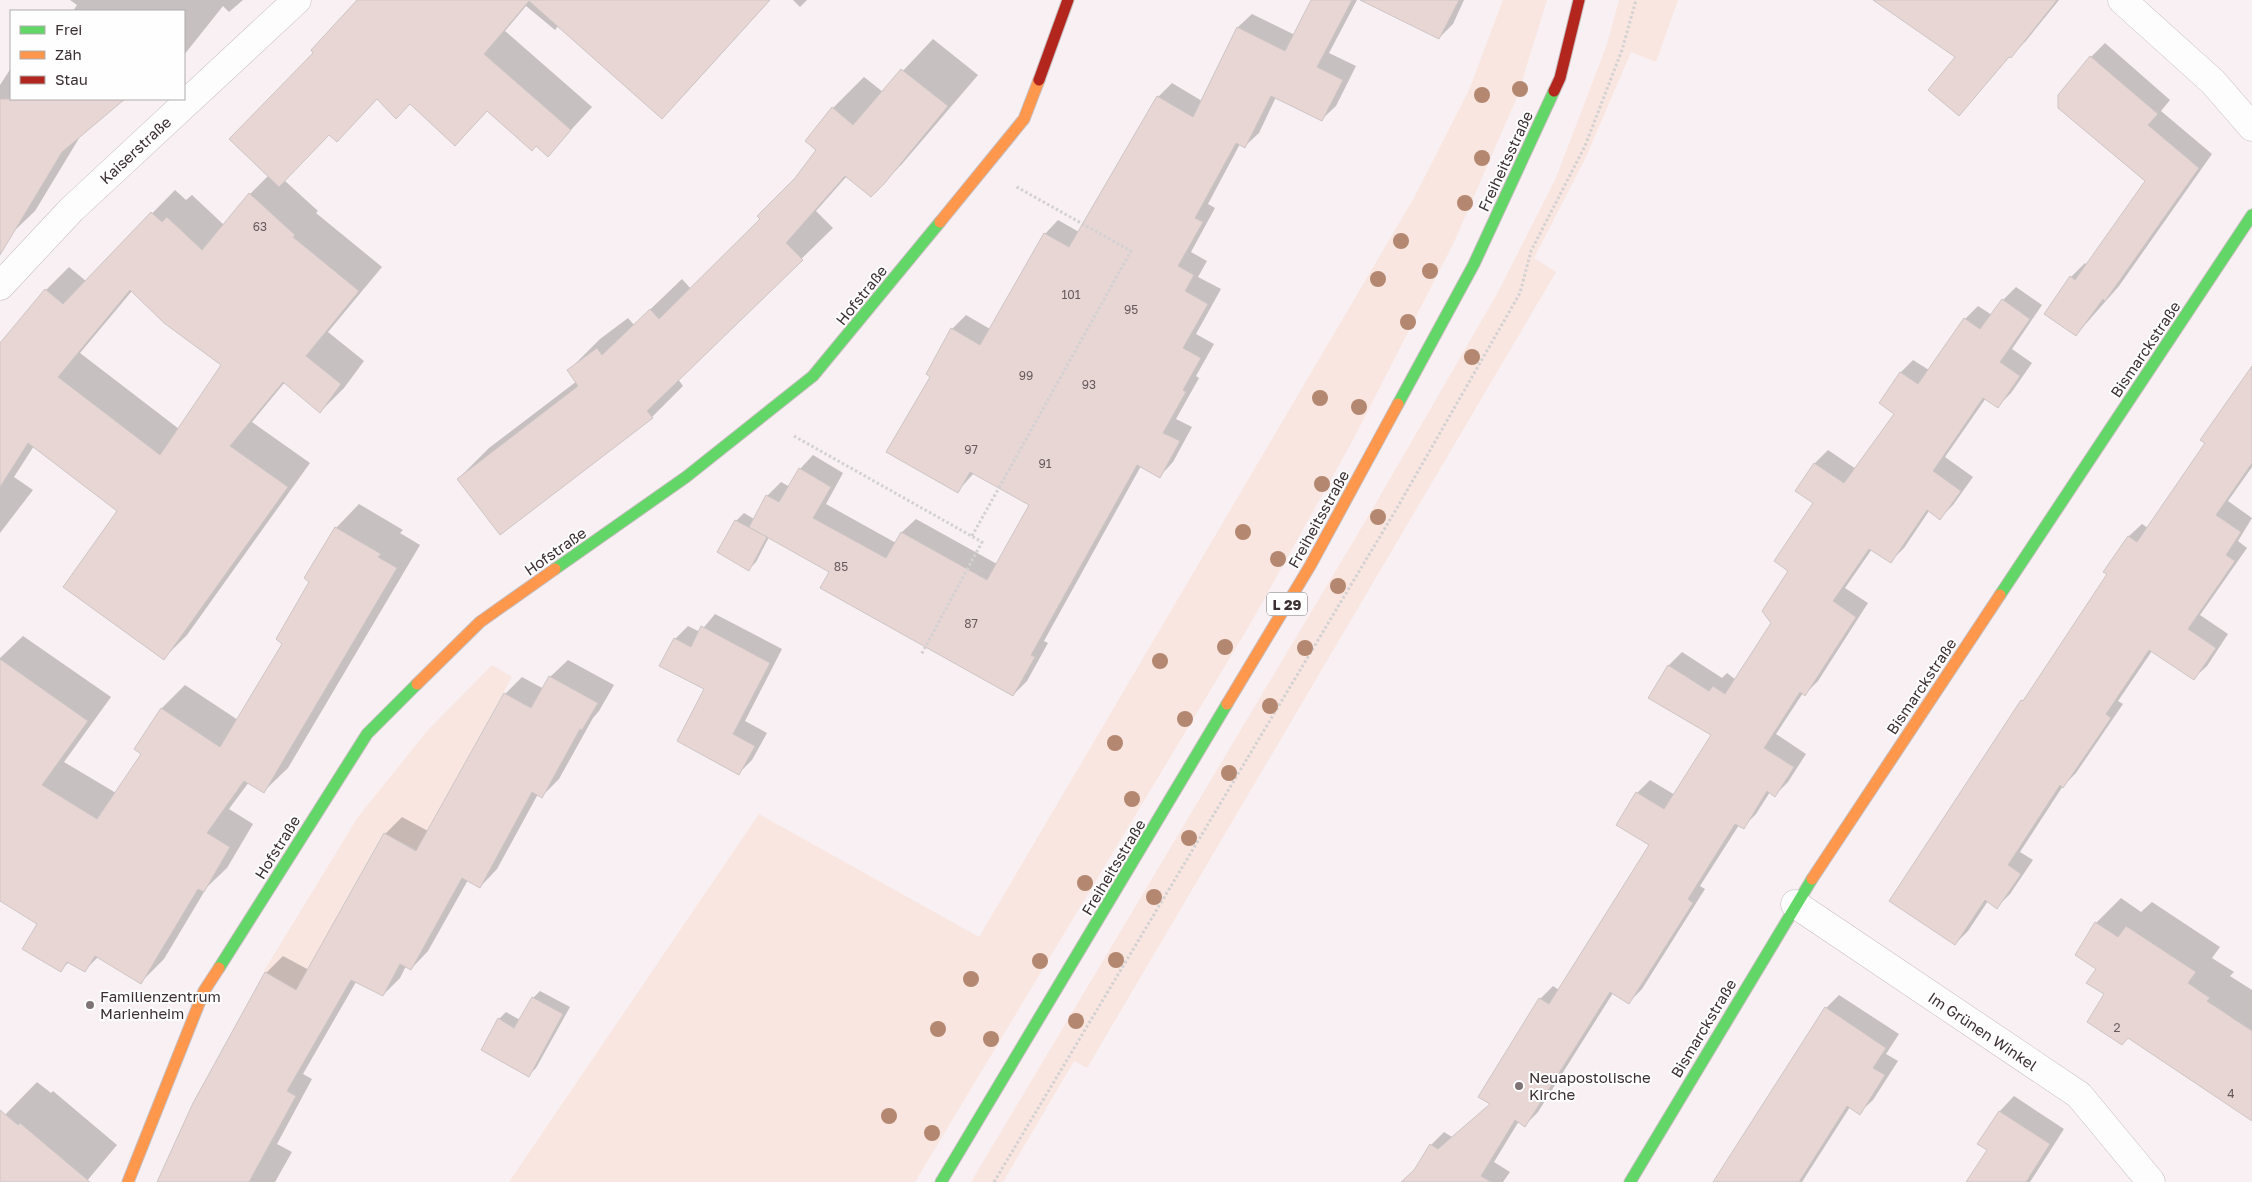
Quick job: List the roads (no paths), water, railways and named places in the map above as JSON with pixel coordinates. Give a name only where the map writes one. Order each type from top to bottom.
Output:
[{"type":"street","name":"Kaiserstraße","points":[[0,286],[71,210],[297,0]]},
{"type":"street","name":"Hofstraße","points":[[128,1182],[204,991],[367,734],[480,622],[686,477],[813,376],[1024,119],[1068,0]]},
{"type":"street","name":"Freiheitsstraße","points":[[941,1182],[1310,566],[1474,264],[1560,78],[1579,0]]},
{"type":"street","points":[[2122,0],[2213,82],[2252,127]]},
{"type":"street","name":"Bismarckstraße","points":[[1630,1182],[1795,904],[2252,215]]},
{"type":"street","name":"Im Grünen Winkel","points":[[1795,904],[2079,1095],[2150,1182]]},
{"type":"place","name":"Familienzentrum Marienheim","points":[[90,1005]]},
{"type":"place","name":"Neuapostolische Kirche","points":[[1519,1086]]}]
